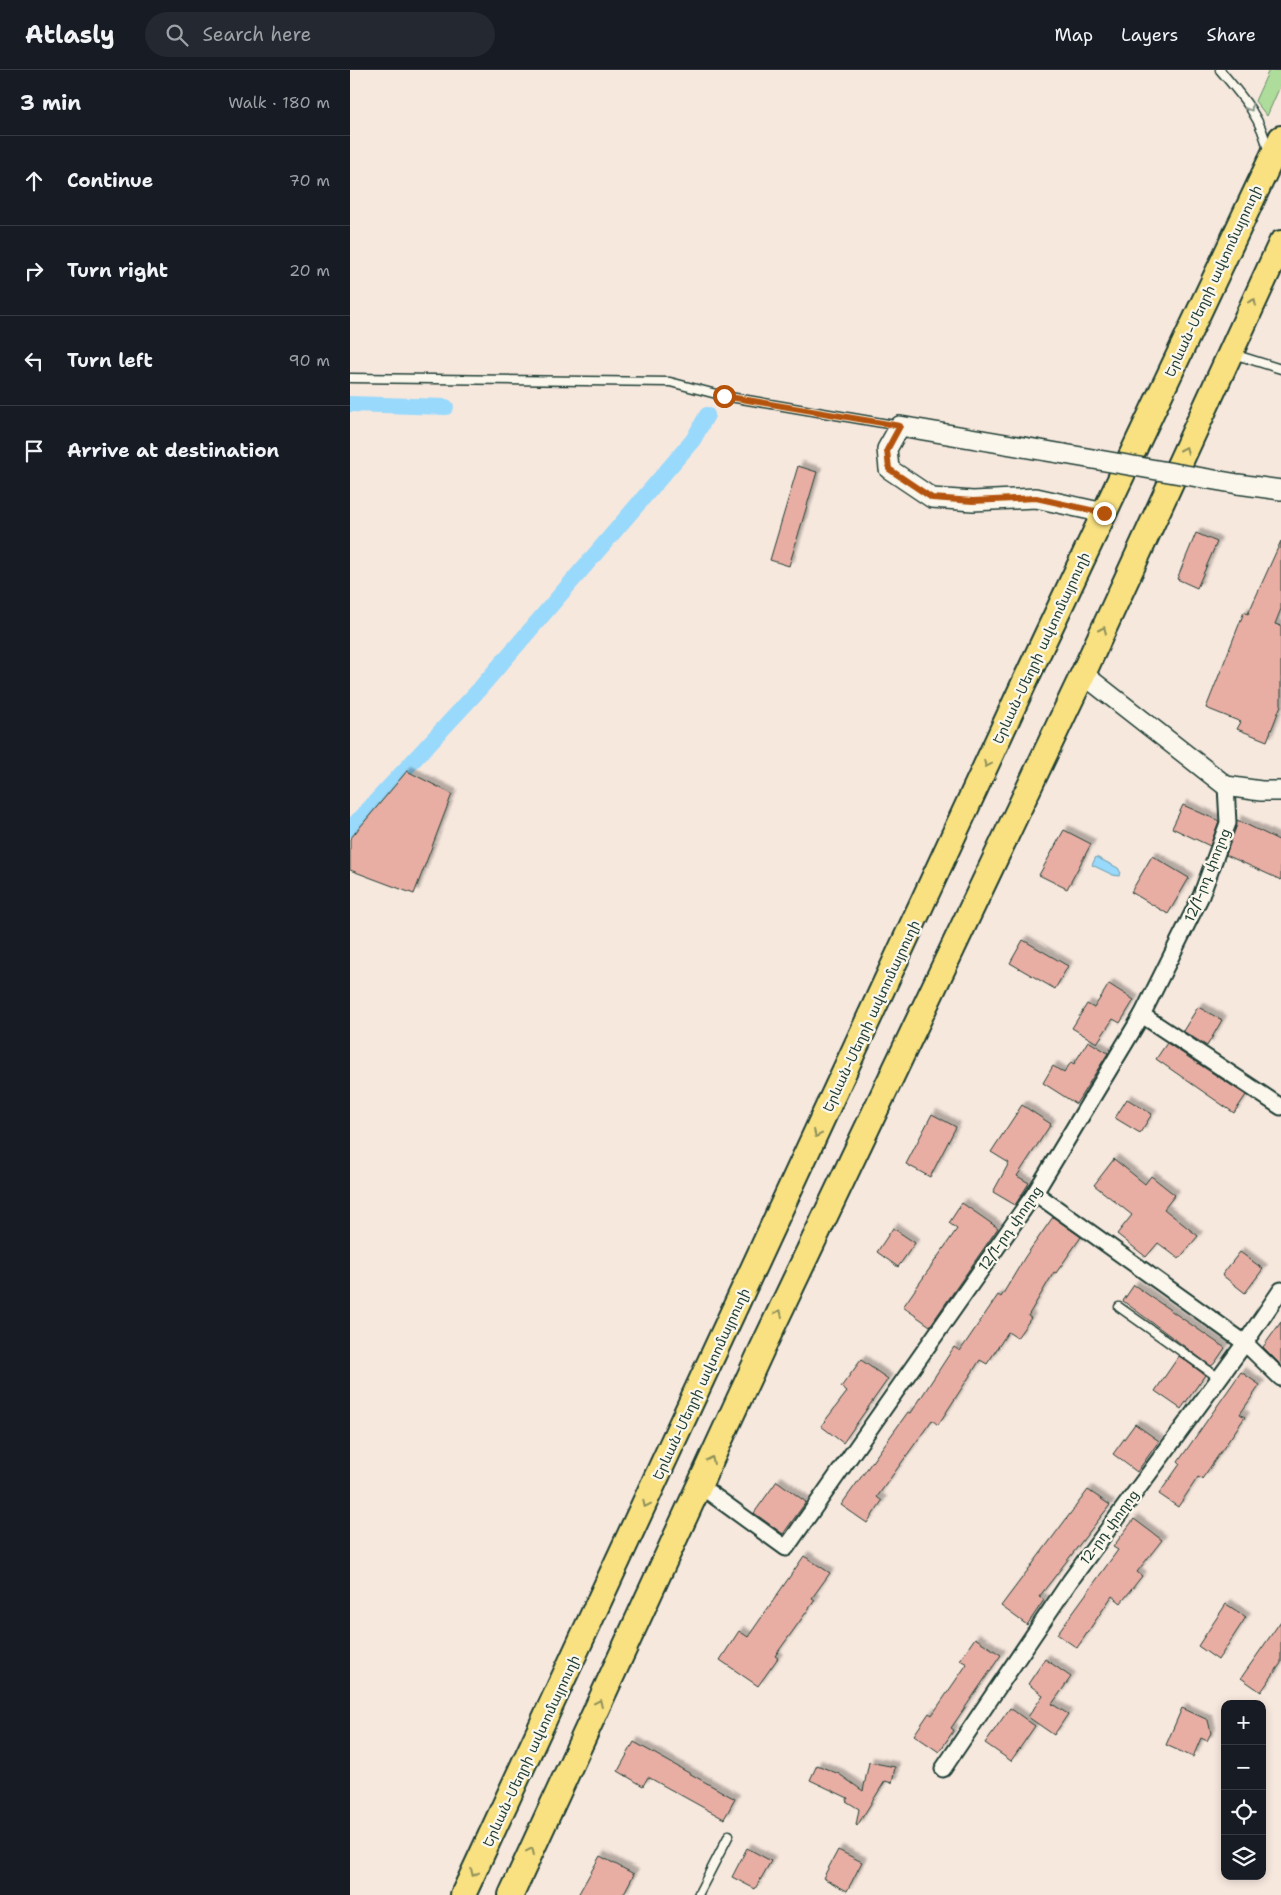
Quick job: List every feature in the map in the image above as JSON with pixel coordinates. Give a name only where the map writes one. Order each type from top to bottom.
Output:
[{"type":"highway","name":"Երևան-Մեղրի ավտոմայրուղի","points":[[463,1895],[1104,513],[1281,138]]},
{"type":"highway","points":[[510,1895],[699,1485],[1083,674],[1281,243]]},
{"type":"street","points":[[1104,513],[1036,498],[973,501],[932,498],[889,469],[887,450],[900,426],[1281,490]]},
{"type":"street","points":[[1083,674],[1226,786],[1261,791],[1281,791]]},
{"type":"street","name":"12/1-րդ փողոց","points":[[699,1485],[786,1548],[1035,1193],[1142,1015],[1201,896],[1228,823],[1226,786]]},
{"type":"street","points":[[1142,1015],[1281,1107]]},
{"type":"street","points":[[1035,1193],[1245,1343],[1281,1378]]},
{"type":"street","name":"12-րդ փողոց","points":[[942,1769],[1070,1581],[1245,1343],[1281,1290]]},
{"type":"lane","points":[[1220,70],[1240,94],[1264,131],[1270,161]]},
{"type":"lane","points":[[1229,353],[1281,369]]},
{"type":"lane","points":[[350,378],[670,382],[724,396],[900,426]]},
{"type":"lane","points":[[1119,1307],[1219,1378]]},
{"type":"lane","points":[[698,1895],[729,1834]]},
{"type":"green space","points":[[1269,70],[1281,70],[1281,84],[1267,116],[1255,101]]},
{"type":"water","points":[[1096,857],[1118,868],[1121,873],[1119,876],[1092,865]]},
{"type":"building","points":[[798,466],[817,472],[789,566],[770,560]]},
{"type":"building","points":[[1196,533],[1217,542],[1197,588],[1177,579]]},
{"type":"building","points":[[1281,541],[1281,609],[1275,624],[1281,626],[1281,705],[1267,741],[1237,729],[1241,722],[1206,708],[1244,612],[1248,614]]},
{"type":"building","points":[[407,771],[452,794],[414,894],[350,870],[350,839]]},
{"type":"building","points":[[1183,805],[1219,821],[1210,846],[1172,828]]},
{"type":"building","points":[[1237,820],[1281,841],[1281,880],[1226,855]]},
{"type":"building","points":[[1064,830],[1091,844],[1067,889],[1039,875]]},
{"type":"building","points":[[1152,856],[1189,878],[1168,914],[1131,892]]},
{"type":"building","points":[[1023,940],[1068,966],[1055,989],[1010,963]]},
{"type":"building","points":[[1109,984],[1134,1000],[1120,1023],[1113,1019],[1097,1043],[1072,1028],[1087,1004],[1094,1008]]},
{"type":"building","points":[[1198,1007],[1222,1020],[1207,1046],[1183,1031]]},
{"type":"building","points":[[1088,1041],[1108,1053],[1076,1104],[1043,1083],[1053,1066],[1064,1073],[1071,1062],[1074,1064]]},
{"type":"building","points":[[1167,1043],[1246,1095],[1234,1113],[1156,1059]]},
{"type":"building","points":[[1127,1099],[1152,1114],[1140,1133],[1115,1118]]},
{"type":"building","points":[[1022,1105],[1051,1124],[1017,1176],[1029,1183],[1015,1205],[993,1192],[1009,1163],[991,1152]]},
{"type":"building","points":[[932,1114],[956,1127],[930,1177],[906,1164]]},
{"type":"building","points":[[1114,1159],[1145,1184],[1151,1176],[1175,1195],[1164,1209],[1198,1236],[1179,1259],[1158,1243],[1146,1257],[1117,1234],[1132,1215],[1094,1185]]},
{"type":"building","points":[[962,1203],[998,1228],[930,1326],[903,1307],[957,1229],[949,1223]]},
{"type":"building","points":[[1053,1217],[1081,1237],[1056,1273],[1054,1272],[1028,1316],[1031,1318],[1017,1338],[1008,1332],[987,1364],[980,1360],[938,1425],[932,1420],[877,1497],[882,1501],[867,1523],[841,1505],[908,1412],[911,1413],[954,1347],[960,1351],[998,1295],[1001,1297],[1025,1257]]},
{"type":"building","points":[[893,1228],[915,1243],[898,1267],[877,1252]]},
{"type":"building","points":[[1240,1252],[1263,1269],[1245,1293],[1222,1275]]},
{"type":"building","points":[[1134,1285],[1225,1348],[1214,1364],[1211,1366],[1123,1301]]},
{"type":"building","points":[[1281,1322],[1281,1365],[1263,1347]]},
{"type":"building","points":[[1179,1356],[1205,1375],[1181,1409],[1155,1391]]},
{"type":"building","points":[[861,1360],[888,1379],[843,1443],[821,1426],[847,1392],[841,1387]]},
{"type":"building","points":[[1241,1372],[1260,1385],[1240,1414],[1245,1417],[1202,1479],[1198,1477],[1178,1507],[1159,1494],[1180,1464],[1178,1462]]},
{"type":"building","points":[[1135,1424],[1159,1441],[1137,1472],[1113,1454]]},
{"type":"building","points":[[777,1481],[806,1502],[783,1534],[754,1513]]},
{"type":"building","points":[[1088,1490],[1110,1505],[1039,1597],[1044,1600],[1027,1625],[1001,1606]]},
{"type":"building","points":[[1134,1519],[1162,1540],[1137,1572],[1142,1576],[1121,1603],[1112,1596],[1077,1648],[1057,1634],[1118,1550],[1113,1547]]},
{"type":"building","points":[[804,1556],[830,1573],[812,1598],[815,1600],[775,1656],[778,1658],[758,1686],[720,1660],[739,1631],[748,1637]]},
{"type":"building","points":[[1226,1604],[1246,1617],[1218,1660],[1198,1646]]},
{"type":"building","points":[[1281,1621],[1281,1663],[1261,1692],[1241,1678]]},
{"type":"building","points":[[975,1638],[1001,1655],[951,1728],[954,1730],[939,1752],[914,1735],[929,1713],[932,1715],[967,1664],[960,1660]]},
{"type":"building","points":[[1045,1659],[1071,1677],[1052,1704],[1068,1714],[1054,1735],[1028,1717],[1043,1695],[1028,1684]]},
{"type":"building","points":[[1010,1708],[1035,1726],[1011,1761],[985,1743]]},
{"type":"building","points":[[1182,1708],[1208,1720],[1211,1733],[1207,1741],[1201,1738],[1193,1757],[1166,1745]]},
{"type":"building","points":[[634,1742],[735,1799],[724,1819],[648,1777],[643,1786],[618,1771]]},
{"type":"building","points":[[869,1762],[895,1767],[892,1783],[885,1781],[857,1826],[859,1809],[846,1801],[848,1798],[810,1780],[817,1765],[839,1774],[863,1791]]},
{"type":"building","points":[[747,1848],[771,1861],[755,1889],[732,1877]]},
{"type":"building","points":[[838,1850],[862,1862],[847,1891],[823,1878]]},
{"type":"building","points":[[600,1856],[634,1874],[623,1895],[578,1895]]},
{"type":"waterway","points":[[350,404],[446,407]]},
{"type":"waterway","points":[[350,829],[476,693],[693,440],[707,415]]},
{"type":"route","points":[[724,396],[900,426],[887,450],[889,469],[910,485],[932,498],[973,501],[1036,498],[1104,513]]}]
